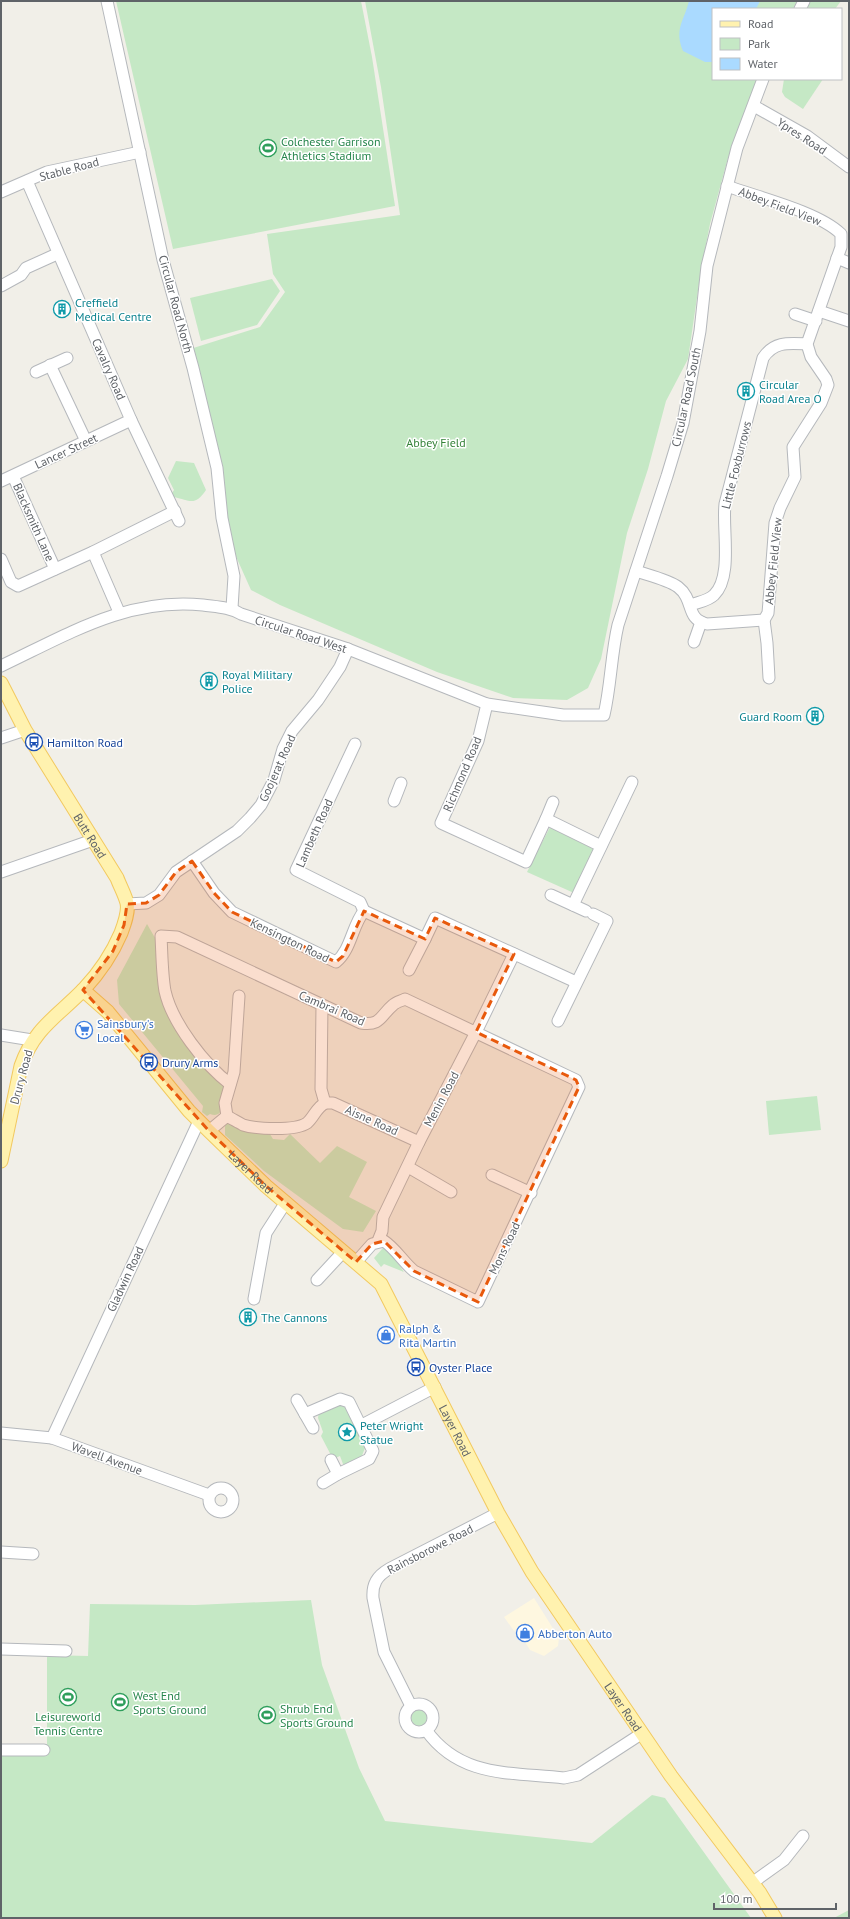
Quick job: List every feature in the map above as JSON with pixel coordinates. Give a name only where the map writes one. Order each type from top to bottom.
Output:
[{"type":"main road","name":"Butt Road","points":[[1,683],[25,730],[117,878],[127,904],[124,925],[113,951],[98,973],[83,990]]},
{"type":"main road","name":"Drury Road","points":[[1,1161],[21,1066],[32,1040],[83,990]]},
{"type":"main road","name":"Layer Road","points":[[83,990],[108,1012],[199,1122],[286,1202],[381,1284],[498,1513],[532,1572],[641,1734],[683,1793],[752,1883],[775,1918]]},
{"type":"street","name":"Circular Road North","points":[[107,1],[163,260],[193,368],[217,468],[222,518],[234,576],[232,608]]},
{"type":"street","name":"Circular Road South","points":[[604,715],[608,697],[612,650],[618,625],[668,476],[683,423],[700,331],[707,266],[727,186],[737,148],[764,80]]},
{"type":"street","name":"Ypres Road","points":[[754,106],[807,136],[849,167]]},
{"type":"street","name":"Stable Road","points":[[1,192],[47,172],[140,152]]},
{"type":"street","name":"Cavalry Road","points":[[1,559],[11,582],[18,586],[177,516],[57,254],[27,181]]},
{"type":"street","name":"Abbey Field View","points":[[701,622],[707,624],[764,620],[768,613],[775,523],[780,508],[795,477],[793,447],[821,403],[828,385],[807,344],[818,316],[842,241],[841,234],[822,221],[780,204],[727,186]]},
{"type":"street","points":[[1,286],[21,276],[26,268],[57,254]]},
{"type":"street","points":[[837,258],[849,263]]},
{"type":"street","points":[[795,314],[849,321]]},
{"type":"street","name":"Little Foxburrows","points":[[691,605],[708,599],[714,595],[719,588],[725,568],[726,551],[723,522],[725,504],[763,358],[774,346],[790,343],[807,344]]},
{"type":"street","points":[[36,372],[67,358]]},
{"type":"street","points":[[50,365],[86,441]]},
{"type":"street","name":"Lancer Street","points":[[1,481],[132,420]]},
{"type":"street","name":"Blacksmith Lane","points":[[13,476],[55,569]]},
{"type":"street","points":[[93,552],[119,612]]},
{"type":"street","points":[[636,571],[676,586],[685,594],[691,605],[695,619],[701,622],[694,642]]},
{"type":"street","name":"Circular Road West","points":[[1,666],[83,627],[119,612],[170,604],[232,608],[249,616],[348,649],[486,704],[563,714],[604,715]]},
{"type":"street","points":[[764,620],[770,642],[769,678]]},
{"type":"street","name":"Goojerat Road","points":[[127,904],[146,903],[158,895],[176,872],[237,830],[261,805],[274,780],[283,749],[292,731],[318,700],[340,667],[348,649]]},
{"type":"street","name":"Richmond Road","points":[[486,704],[478,741],[441,824],[526,862],[553,802]]},
{"type":"street","points":[[1,738],[25,730]]},
{"type":"street","name":"Lambeth Road","points":[[355,744],[296,870],[360,902],[364,911]]},
{"type":"street","points":[[573,905],[632,782]]},
{"type":"street","points":[[394,801],[401,783]]},
{"type":"street","points":[[546,819],[601,846]]},
{"type":"street","points":[[1,872],[93,840]]},
{"type":"street","name":"Kensington Road","points":[[192,861],[214,893],[232,912],[336,962],[343,956],[358,919],[364,911]]},
{"type":"street","points":[[551,895],[607,921],[558,1021]]},
{"type":"street","points":[[364,911],[424,939]]},
{"type":"street","points":[[409,970],[436,918],[576,982]]},
{"type":"street","name":"Cambrai Road","points":[[230,1084],[212,1068],[174,1016],[165,991],[161,936],[177,937],[361,1024],[372,1025],[380,1020],[394,1004],[405,999],[576,1080],[579,1087]]},
{"type":"street","name":"Menin Road","points":[[380,1236],[382,1218],[514,954]]},
{"type":"street","points":[[227,1116],[225,1103],[234,1072],[239,996]]},
{"type":"street","points":[[227,1116],[244,1125],[294,1129],[308,1122],[318,1107],[324,1102],[321,1089],[322,1005]]},
{"type":"street","points":[[1,1035],[32,1040]]},
{"type":"street","name":"Mons Road","points":[[380,1236],[384,1241],[390,1244],[406,1265],[414,1271],[478,1302],[531,1193],[579,1087]]},
{"type":"street","name":"Aisne Road","points":[[324,1102],[333,1103],[419,1142]]},
{"type":"street","points":[[209,1131],[227,1116]]},
{"type":"street","name":"Gladwin Road","points":[[52,1438],[199,1122]]},
{"type":"street","points":[[408,1167],[452,1192]]},
{"type":"street","points":[[492,1175],[531,1193]]},
{"type":"street","points":[[254,1299],[266,1233],[286,1202]]},
{"type":"street","points":[[356,1262],[380,1236]]},
{"type":"street","points":[[317,1280],[343,1252]]},
{"type":"street","points":[[362,1425],[434,1387]]},
{"type":"street","points":[[305,1414],[340,1399],[349,1402],[362,1425],[373,1451],[369,1459],[323,1483]]},
{"type":"street","points":[[297,1400],[313,1428]]},
{"type":"street","name":"Wavell Avenue","points":[[1,1433],[52,1438],[209,1495]]},
{"type":"street","points":[[331,1460],[338,1474]]},
{"type":"street","name":"Rainsborowe Road","points":[[411,1706],[384,1652],[373,1598],[372,1589],[375,1582],[381,1574],[498,1513]]},
{"type":"street","points":[[1,1552],[33,1554]]},
{"type":"street","points":[[1,1649],[66,1651]]},
{"type":"street","points":[[419,1704],[424,1705],[430,1710],[433,1719],[426,1730],[418,1732],[407,1725],[405,1717],[411,1706],[419,1704]]},
{"type":"street","points":[[426,1730],[443,1751],[473,1767],[564,1778],[578,1775],[641,1734]]},
{"type":"street","points":[[1,1750],[44,1750]]},
{"type":"street","points":[[752,1883],[784,1860],[803,1836]]},
{"type":"highlighted area","points":[[192,861],[214,893],[232,912],[336,962],[343,956],[364,911],[425,939],[435,918],[514,954],[476,1032],[576,1080],[579,1087],[478,1302],[414,1271],[384,1241],[372,1244],[356,1262],[266,1186],[209,1131],[83,990],[113,951],[124,925],[127,904],[146,903],[159,895],[176,872]]},
{"type":"shaded area","points":[[534,1598],[559,1638],[558,1646],[544,1656],[530,1650],[525,1642],[534,1636],[526,1623],[514,1631],[504,1617]]},
{"type":"green space","name":"Colchester Garrison Athletics Stadium","points":[[116,1],[361,1],[372,57],[395,206],[173,249]]},
{"type":"green space","name":"Abbey Field","points":[[365,1],[797,1],[794,8],[712,8],[712,80],[758,80],[728,158],[710,224],[701,270],[688,359],[666,401],[648,469],[627,533],[601,659],[588,688],[567,700],[513,698],[437,672],[280,605],[251,590],[225,532],[219,497],[187,350],[260,327],[285,292],[273,274],[267,234],[400,215],[381,87]]},
{"type":"green space","points":[[808,1],[841,1],[836,8],[804,8]]},
{"type":"green space","points":[[784,80],[822,80],[803,109],[785,97],[782,92]]},
{"type":"green space","points":[[272,279],[280,291],[257,325],[201,341],[190,298]]},
{"type":"green space","points":[[176,461],[194,463],[206,490],[196,500],[189,501],[174,497],[172,493],[174,490],[168,478]]},
{"type":"green space","points":[[550,827],[595,849],[574,893],[527,872]]},
{"type":"green space","points":[[147,924],[158,943],[162,997],[208,1070],[224,1087],[223,1106],[219,1114],[210,1114],[207,1116],[202,1112],[203,1106],[119,1004],[117,980]]},
{"type":"green space","points":[[817,1096],[821,1130],[769,1135],[766,1101]]},
{"type":"green space","points":[[229,1122],[268,1131],[273,1139],[284,1140],[290,1134],[320,1163],[337,1146],[367,1162],[349,1197],[376,1211],[363,1232],[343,1229],[264,1171],[225,1135],[225,1126]]},
{"type":"green space","points":[[384,1248],[390,1252],[404,1272],[384,1264],[381,1267],[374,1258]]},
{"type":"green space","points":[[339,1403],[345,1403],[357,1424],[351,1427],[345,1426],[342,1430],[344,1434],[349,1436],[353,1430],[359,1427],[365,1448],[361,1458],[348,1465],[343,1464],[340,1456],[333,1459],[321,1436],[323,1432],[318,1418],[319,1412]]},
{"type":"green space","name":"Shrub End Sports Ground","points":[[311,1600],[322,1665],[359,1768],[385,1821],[592,1843],[652,1795],[665,1798],[751,1918],[1,1918],[1,1753],[47,1753],[47,1655],[88,1656],[90,1604],[195,1605]]},
{"type":"green space","points":[[418,1709],[424,1712],[427,1718],[424,1724],[418,1727],[412,1724],[409,1718],[412,1712]]},
{"type":"green space","points":[[849,1910],[849,1918],[834,1918]]},
{"type":"water","points":[[689,1],[760,1],[756,8],[712,8],[712,62],[705,62],[683,51],[679,37],[681,25]]},
{"type":"place","name":"Colchester Garrison Athletics Stadium","points":[[268,148]]},
{"type":"place","name":"Creffield Medical Centre","points":[[62,309]]},
{"type":"place","name":"Circular Road Area O","points":[[746,391]]},
{"type":"place","name":"Royal Military Police","points":[[209,681]]},
{"type":"place","name":"Guard Room","points":[[815,716]]},
{"type":"place","name":"Hamilton Road","points":[[34,742]]},
{"type":"place","name":"Sainsbury's Local","points":[[84,1030]]},
{"type":"place","name":"Drury Arms","points":[[149,1062]]},
{"type":"place","name":"The Cannons","points":[[248,1317]]},
{"type":"place","name":"Ralph & Rita Martin","points":[[386,1335]]},
{"type":"place","name":"Oyster Place","points":[[416,1367]]},
{"type":"place","name":"Peter Wright Statue","points":[[347,1432]]},
{"type":"place","name":"Abberton Auto","points":[[525,1633]]},
{"type":"place","name":"Leisureworld Tennis Centre","points":[[68,1697]]},
{"type":"place","name":"West End Sports Ground","points":[[120,1702]]},
{"type":"place","name":"Shrub End Sports Ground","points":[[267,1715]]}]
